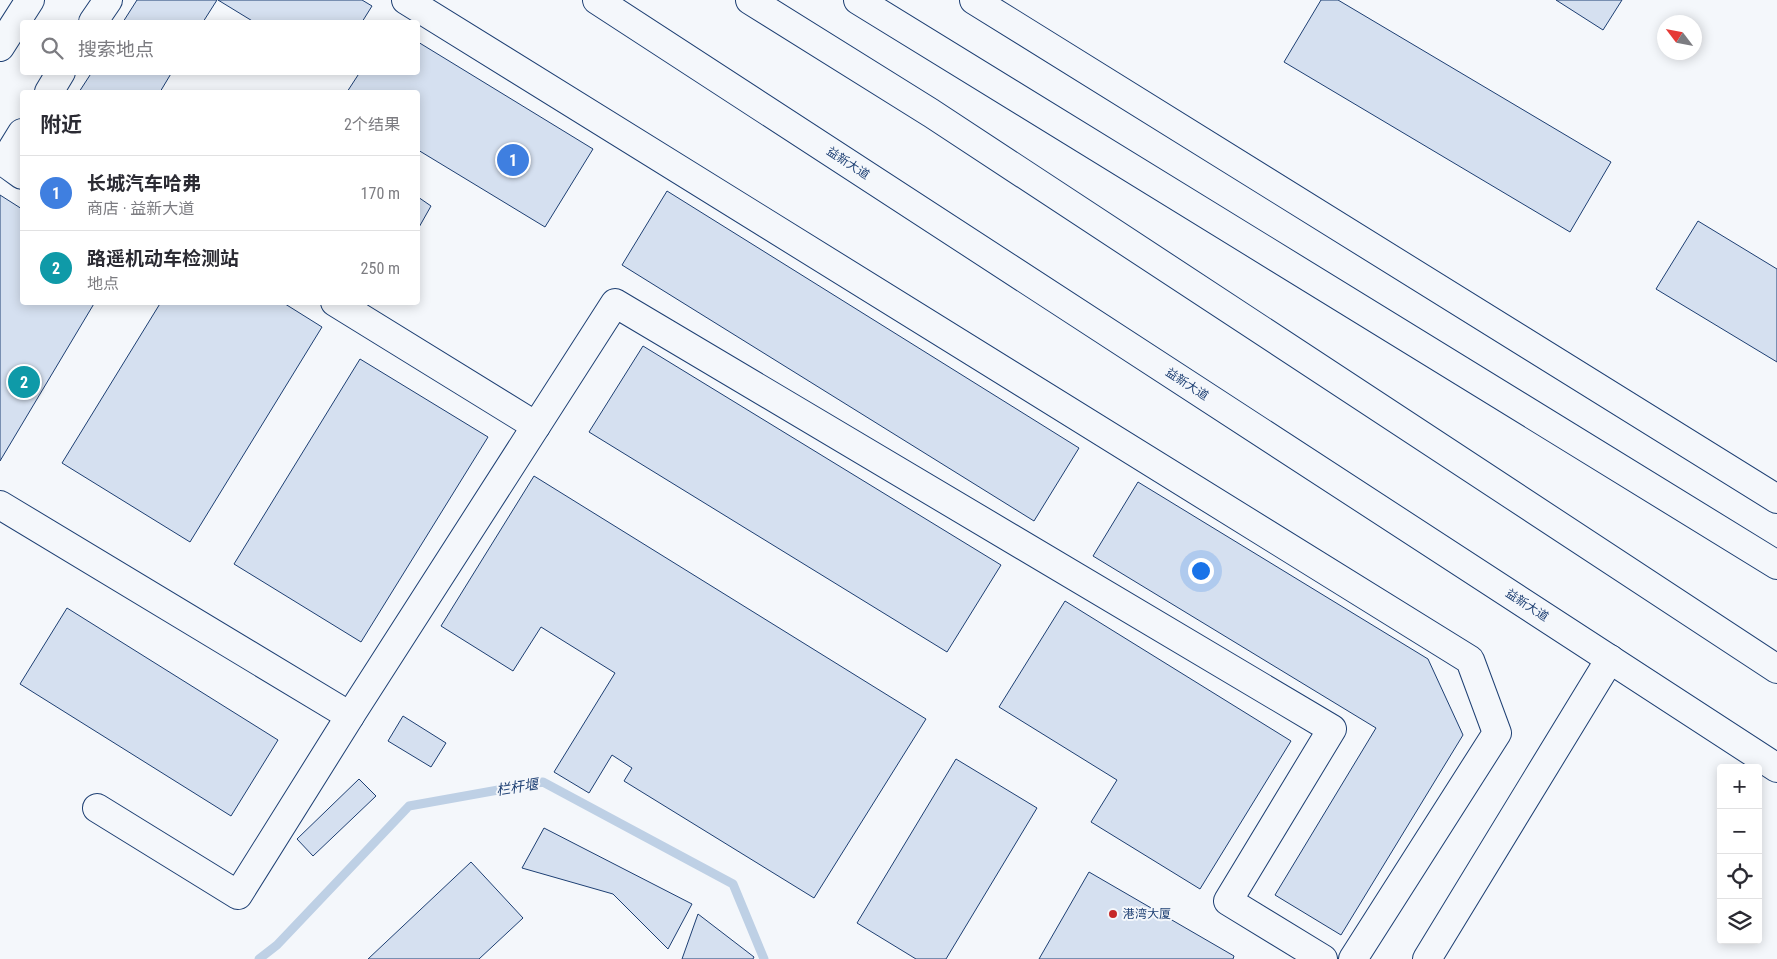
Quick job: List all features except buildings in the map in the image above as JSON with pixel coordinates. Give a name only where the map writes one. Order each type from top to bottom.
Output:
[{"type":"main road","points":[[0,47],[30,0]]},
{"type":"main road","points":[[94,20],[108,0]]},
{"type":"main road","points":[[406,0],[1470,660],[1498,733],[1353,959]]},
{"type":"main road","name":"益新大道","points":[[597,0],[1777,768]]},
{"type":"main road","points":[[750,0],[940,119],[1777,669]]},
{"type":"main road","points":[[858,0],[1777,566]]},
{"type":"main road","points":[[974,0],[1777,499]]},
{"type":"main road","points":[[50,90],[59,75]]},
{"type":"main road","points":[[20,136],[4,162],[20,173]]},
{"type":"main road","points":[[97,808],[238,894],[615,303],[1332,730],[1228,901],[1323,959]]},
{"type":"main road","points":[[340,305],[536,426]]},
{"type":"main road","points":[[0,505],[350,716]]},
{"type":"main road","points":[[1427,959],[1610,659]]},
{"type":"waterway","name":"栏杆堰","points":[[259,959],[277,945],[409,806],[543,782],[733,884],[764,959]]},
{"type":"place","name":"长城汽车哈弗","points":[[513,160]]},
{"type":"place","name":"路遥机动车检测站","points":[[24,382]]},
{"type":"place","name":"港湾大厦","points":[[1113,914]]}]
